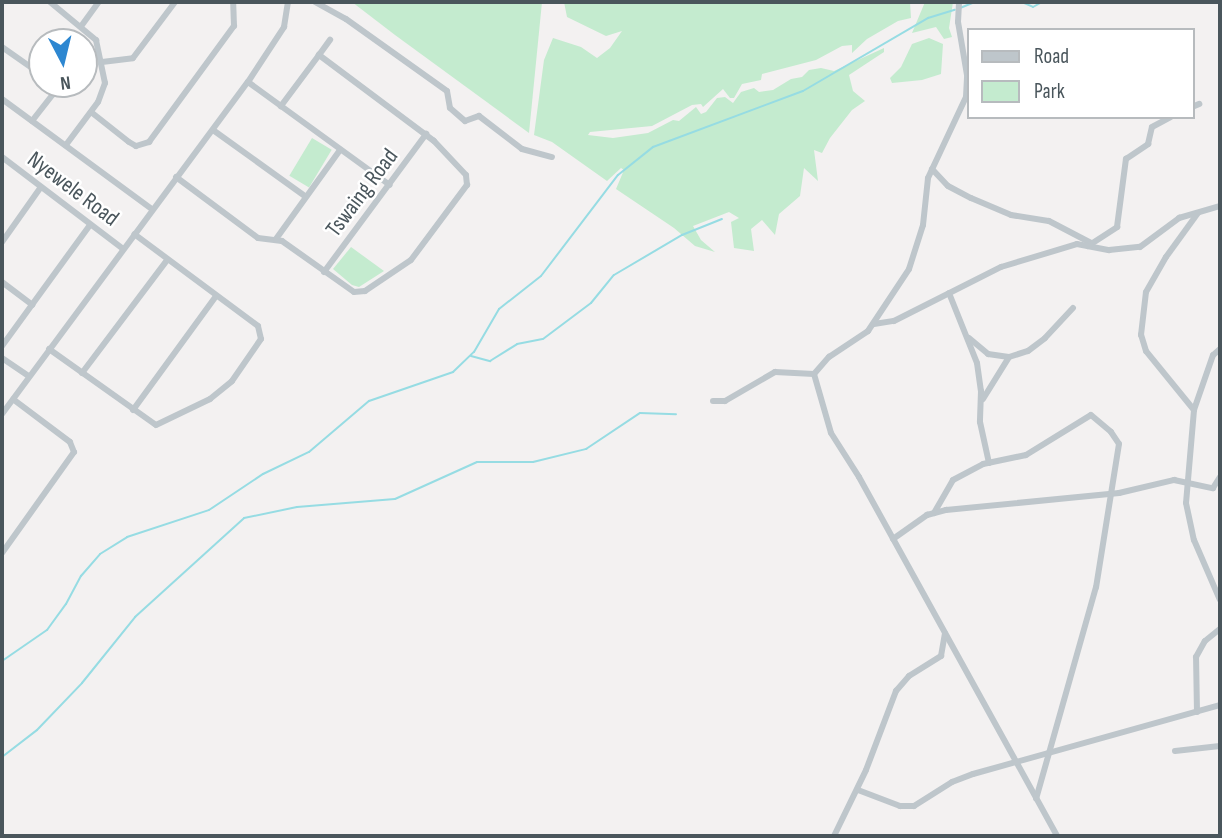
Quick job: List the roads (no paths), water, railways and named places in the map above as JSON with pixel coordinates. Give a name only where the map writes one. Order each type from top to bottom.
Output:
[{"type":"street","points":[[50,2],[82,25],[96,40],[102,62],[104,90],[66,145]]},
{"type":"street","points":[[82,25],[99,2]]},
{"type":"street","points":[[102,62],[133,58],[175,2]]},
{"type":"street","points":[[91,112],[136,146],[149,142],[234,26],[233,2]]},
{"type":"street","points":[[2,414],[248,82],[284,27],[288,2]]},
{"type":"street","points":[[315,2],[346,19],[447,91],[450,108],[465,121],[479,116],[523,149],[552,157]]},
{"type":"street","points":[[814,374],[829,357],[874,324],[909,269],[922,230],[925,197],[932,169],[966,97],[967,75],[958,22],[959,2]]},
{"type":"street","points":[[281,106],[330,40]]},
{"type":"street","points":[[2,47],[28,65]]},
{"type":"street","points":[[176,177],[258,238],[276,239],[352,292],[365,291],[411,260],[465,188],[466,174],[426,134],[319,55]]},
{"type":"street","points":[[248,82],[390,185]]},
{"type":"street","points":[[32,121],[50,98]]},
{"type":"street","points":[[2,99],[152,209]]},
{"type":"street","points":[[874,324],[894,321],[1001,267],[1069,246],[1090,244],[1112,232],[1118,223],[1126,159],[1147,144],[1152,127],[1167,119]]},
{"type":"street","points":[[213,131],[305,196]]},
{"type":"street","name":"Tswaing Road","points":[[324,271],[426,134]]},
{"type":"street","points":[[276,239],[340,150]]},
{"type":"street","name":"Nyewele Road","points":[[2,157],[123,249]]},
{"type":"street","points":[[932,169],[948,186],[971,198],[1015,216],[1049,221],[1090,244],[1109,250],[1140,247],[1170,223],[1220,206]]},
{"type":"street","points":[[2,242],[41,187]]},
{"type":"street","points":[[1194,410],[1146,351],[1141,335],[1146,292],[1166,257],[1200,212]]},
{"type":"street","points":[[2,346],[90,225]]},
{"type":"street","points":[[49,349],[150,423],[162,425],[209,399],[232,381],[262,335],[258,326],[134,234]]},
{"type":"street","points":[[82,373],[167,260]]},
{"type":"street","points":[[2,282],[32,305]]},
{"type":"street","points":[[949,293],[977,363],[980,422],[989,463]]},
{"type":"street","points":[[133,410],[216,296]]},
{"type":"street","points":[[968,337],[988,354],[1009,357],[1028,351],[1045,338],[1073,308]]},
{"type":"street","points":[[1220,349],[1213,355],[1194,410],[1186,484],[1186,503],[1194,540],[1220,600]]},
{"type":"street","points":[[981,404],[1009,357]]},
{"type":"street","points":[[2,358],[29,376]]},
{"type":"street","points":[[713,401],[725,401],[775,372],[814,374]]},
{"type":"street","points":[[814,374],[831,433],[893,539],[1057,836]]},
{"type":"street","points":[[2,553],[74,452],[71,443],[13,399]]},
{"type":"street","points":[[934,513],[953,480],[989,463],[1026,455],[1091,415],[1111,432],[1119,444],[1096,587],[1036,799]]},
{"type":"street","points":[[893,539],[934,513],[1111,494],[1174,480],[1213,488],[1220,477]]},
{"type":"street","points":[[1198,712],[1196,657],[1205,642],[1220,629]]},
{"type":"street","points":[[834,836],[858,790],[896,691],[909,676],[941,656],[945,633]]},
{"type":"street","points":[[858,790],[900,806],[914,806],[952,782],[1220,705]]},
{"type":"street","points":[[1175,751],[1220,746]]},
{"type":"waterway","points":[[960,8],[975,2]]},
{"type":"waterway","points":[[1022,2],[1033,7],[1042,2]]},
{"type":"waterway","points":[[2,661],[47,630],[66,604],[81,576],[100,554],[127,537],[209,510],[263,474],[309,452],[369,401],[453,372],[474,352],[499,309],[541,276],[618,175],[653,147],[803,91],[928,18],[955,10]]},
{"type":"waterway","points":[[471,356],[490,361],[517,344],[543,339],[591,303],[614,275],[682,235],[722,219]]},
{"type":"waterway","points":[[2,757],[37,730],[82,683],[135,617],[244,518],[297,507],[395,499],[477,462],[533,462],[586,449],[640,413],[676,414]]}]
